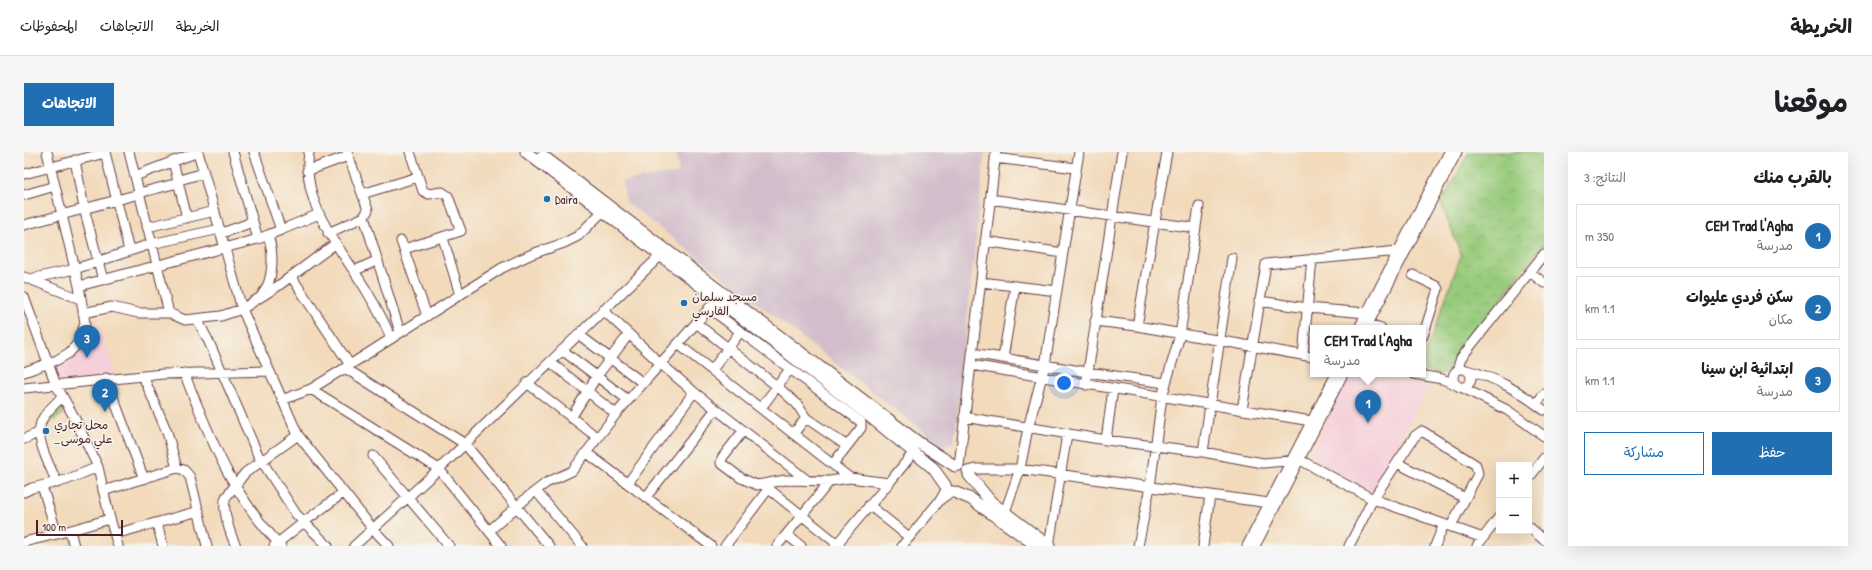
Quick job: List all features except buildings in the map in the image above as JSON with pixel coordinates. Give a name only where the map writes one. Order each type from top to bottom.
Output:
[{"type":"main road","points":[[526,152],[605,208],[720,296],[918,442],[962,470],[987,498],[1049,546]]},
{"type":"main road","points":[[538,152],[660,256],[720,296],[829,391],[914,452],[933,468],[949,489],[972,499],[1037,546]]},
{"type":"main road","points":[[949,489],[944,474],[946,470],[962,470]]},
{"type":"main road","points":[[949,489],[959,492],[966,487],[969,479],[962,470]]},
{"type":"street","points":[[24,372],[63,357],[75,348],[85,323],[75,268],[46,152]]},
{"type":"street","points":[[24,174],[105,152],[129,251]]},
{"type":"street","points":[[129,152],[169,313]]},
{"type":"street","points":[[135,176],[198,152],[242,309],[298,435],[343,493],[389,546]]},
{"type":"street","points":[[233,152],[258,239]]},
{"type":"street","points":[[254,152],[281,230]]},
{"type":"street","points":[[308,152],[307,171],[312,196],[319,214],[328,233],[354,271],[383,319],[391,338]]},
{"type":"street","points":[[410,152],[423,190],[426,193],[442,192],[448,196],[462,231],[443,238],[402,245],[427,316]]},
{"type":"street","points":[[1034,162],[1035,152]]},
{"type":"street","points":[[1004,512],[1020,469],[1028,428],[1045,365],[1079,152]]},
{"type":"street","points":[[1086,385],[1122,152]]},
{"type":"street","points":[[1137,326],[1167,152]]},
{"type":"street","points":[[1361,325],[1449,152]]},
{"type":"street","points":[[1369,325],[1457,152]]},
{"type":"street","points":[[307,171],[348,154],[368,210],[364,217],[328,233]]},
{"type":"street","points":[[1076,168],[995,155],[964,417],[962,470],[1020,469],[1269,503]]},
{"type":"street","points":[[76,160],[84,208],[102,280]]},
{"type":"street","points":[[173,161],[187,218]]},
{"type":"street","points":[[24,223],[139,194],[174,184],[204,173]]},
{"type":"street","points":[[362,194],[418,177]]},
{"type":"street","points":[[24,195],[55,186]]},
{"type":"street","points":[[990,199],[1196,228]]},
{"type":"street","points":[[1138,546],[1150,487],[1162,397],[1180,335],[1199,206]]},
{"type":"street","points":[[282,400],[311,389],[348,367],[400,332],[516,261],[564,243],[578,236],[605,208]]},
{"type":"street","points":[[147,227],[215,211]]},
{"type":"street","points":[[79,286],[156,265],[225,249],[258,239],[319,214]]},
{"type":"street","points":[[364,217],[400,332]]},
{"type":"street","points":[[220,229],[222,233],[246,224],[252,220]]},
{"type":"street","points":[[27,278],[75,268],[151,244],[220,229]]},
{"type":"street","points":[[262,296],[268,283],[272,261],[272,246],[268,235]]},
{"type":"street","points":[[443,238],[460,295]]},
{"type":"street","points":[[985,241],[1063,253]]},
{"type":"street","points":[[83,313],[112,307],[138,313],[169,313],[185,320],[221,316],[242,309],[336,244]]},
{"type":"street","points":[[1242,410],[1266,264],[1398,251]]},
{"type":"street","points":[[1459,386],[1467,385],[1470,380],[1470,374],[1461,370],[1459,364],[1461,358],[1544,254]]},
{"type":"street","points":[[354,546],[439,469],[660,256]]},
{"type":"street","points":[[1204,452],[1232,258]]},
{"type":"street","points":[[1303,355],[1312,259]]},
{"type":"street","points":[[354,271],[378,260]]},
{"type":"street","points":[[1530,272],[1544,283]]},
{"type":"street","points":[[1413,275],[1436,286],[1438,289],[1426,327]]},
{"type":"street","points":[[291,276],[348,367],[465,444],[549,546]]},
{"type":"street","points":[[27,278],[80,299]]},
{"type":"street","points":[[981,282],[1056,291]]},
{"type":"street","points":[[1003,358],[1015,286]]},
{"type":"street","points":[[489,532],[517,506],[546,483],[572,471],[616,414],[720,296]]},
{"type":"street","points":[[24,297],[56,385],[73,415],[98,467],[118,546]]},
{"type":"street","points":[[1260,301],[1307,308],[1367,313]]},
{"type":"street","points":[[709,308],[790,369],[829,391],[862,424],[861,428],[832,464]]},
{"type":"street","points":[[603,310],[660,363],[694,392],[807,480]]},
{"type":"street","points":[[196,319],[210,342],[262,461],[290,504],[304,522],[328,546]]},
{"type":"street","points":[[1095,321],[1137,326],[1180,335],[1310,356]]},
{"type":"street","points":[[696,323],[778,387],[797,404],[806,418],[847,446]]},
{"type":"street","points":[[712,370],[740,332]]},
{"type":"street","points":[[578,334],[643,383]]},
{"type":"street","points":[[571,418],[597,376],[629,334]]},
{"type":"street","points":[[678,344],[850,478]]},
{"type":"street","points":[[562,350],[628,400]]},
{"type":"street","points":[[972,353],[1087,372],[1166,383]]},
{"type":"street","points":[[550,362],[616,414]]},
{"type":"street","points":[[971,365],[1041,378],[1311,421]]},
{"type":"street","points":[[761,408],[790,369]]},
{"type":"street","points":[[1459,386],[1453,378],[1461,370]]},
{"type":"street","points":[[1442,379],[1461,370],[1478,373],[1504,384],[1544,410]]},
{"type":"street","points":[[24,388],[106,378],[184,373],[269,371]]},
{"type":"street","points":[[184,373],[215,450],[234,487],[278,545],[304,522],[343,493]]},
{"type":"street","points":[[143,376],[167,432],[177,468]]},
{"type":"street","points":[[1426,376],[1442,379],[1459,386],[1507,410],[1544,436]]},
{"type":"street","points":[[1255,546],[1295,460],[1311,421],[1334,377]]},
{"type":"street","points":[[1247,546],[1269,503],[1341,377]]},
{"type":"street","points":[[106,378],[144,478]]},
{"type":"street","points":[[527,383],[598,438]]},
{"type":"street","points":[[311,389],[439,469],[501,546]]},
{"type":"street","points":[[1106,440],[1113,389]]},
{"type":"street","points":[[628,483],[694,392]]},
{"type":"street","points":[[1536,404],[1544,394]]},
{"type":"street","points":[[57,483],[38,433],[43,417],[62,397]]},
{"type":"street","points":[[646,497],[716,409]]},
{"type":"street","points":[[964,417],[1106,440],[1204,452],[1263,463],[1278,463],[1295,460],[1373,499],[1483,538]]},
{"type":"street","points":[[793,434],[806,418]]},
{"type":"street","points":[[743,431],[722,458],[721,463],[749,482],[767,487],[837,545],[914,452]]},
{"type":"street","points":[[1350,546],[1373,499],[1417,433],[1422,431],[1426,432],[1476,465],[1478,474],[1435,546]]},
{"type":"street","points":[[24,439],[38,433]]},
{"type":"street","points":[[1049,546],[1067,434]]},
{"type":"street","points":[[236,546],[224,510],[224,502],[245,473],[298,435]]},
{"type":"street","points":[[587,453],[711,546]]},
{"type":"street","points":[[373,456],[407,499],[449,546]]},
{"type":"street","points":[[1532,474],[1544,458]]},
{"type":"street","points":[[1398,463],[1465,498]]},
{"type":"street","points":[[24,492],[57,483],[98,467]]},
{"type":"street","points":[[103,491],[177,468],[184,470],[190,477],[207,546]]},
{"type":"street","points":[[725,546],[767,487],[785,480],[830,481],[850,478],[889,483]]},
{"type":"street","points":[[778,546],[830,481]]},
{"type":"street","points":[[42,486],[57,534]]},
{"type":"street","points":[[902,546],[949,489]]},
{"type":"street","points":[[536,491],[582,546]]},
{"type":"street","points":[[1203,546],[1210,495]]},
{"type":"street","points":[[869,505],[909,537]]},
{"type":"street","points":[[114,534],[199,511]]},
{"type":"street","points":[[24,542],[70,531],[110,519]]},
{"type":"street","points":[[1477,546],[1496,521]]},
{"type":"street","points":[[157,523],[163,546]]},
{"type":"street","points":[[1532,530],[1544,540]]},
{"type":"street","points":[[70,531],[74,546]]},
{"type":"street","points":[[786,535],[800,546]]},
{"type":"shaded area","points":[[676,152],[985,152],[954,442],[943,446],[626,202],[622,181],[679,173]]},
{"type":"shaded area","points":[[98,323],[116,375],[57,382],[52,365],[86,330]]},
{"type":"shaded area","points":[[1349,377],[1378,377],[1430,386],[1371,494],[1308,459]]},
{"type":"green space","points":[[1469,152],[1533,152],[1534,154],[1544,155],[1544,243],[1445,372],[1440,374],[1426,370],[1426,353],[1461,255],[1441,203]]},
{"type":"green space","points":[[59,405],[64,413],[56,419],[48,422],[48,416]]},
{"type":"place","name":"Daira","points":[[547,199]]},
{"type":"place","name":"مسجد سلمان الفارسي","points":[[684,303]]},
{"type":"place","name":"ابتدائية ابن سينا","points":[[87,358]]},
{"type":"place","name":"سكن فردي عليوات","points":[[105,412]]},
{"type":"place","name":"CEM Trad l'Agha","points":[[1368,423]]},
{"type":"place","name":"محل تجاري _علي موسى","points":[[46,431]]}]
